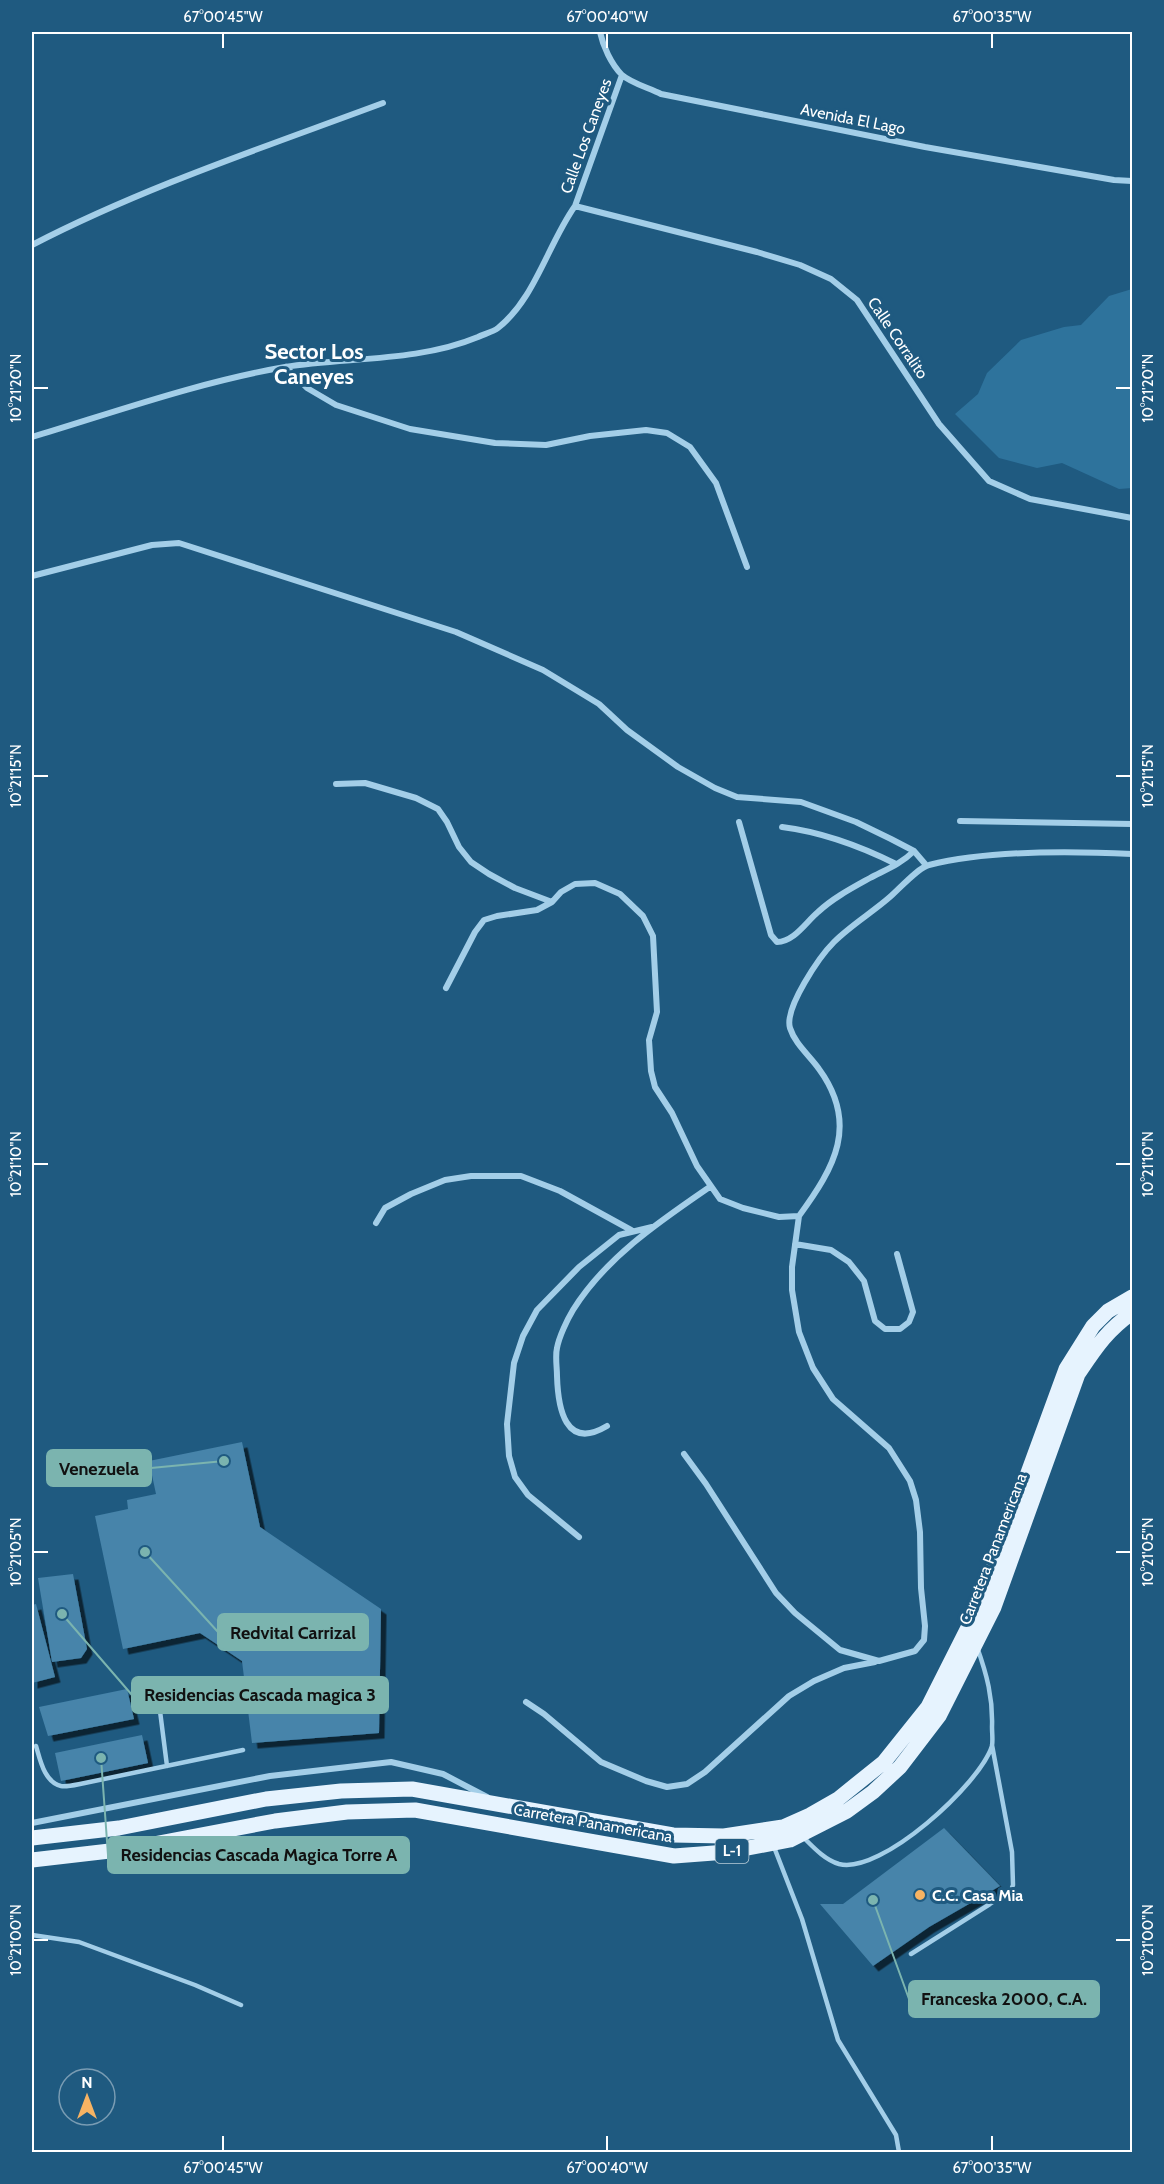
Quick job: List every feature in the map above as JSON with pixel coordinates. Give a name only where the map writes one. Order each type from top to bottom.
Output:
[{"type":"main road","name":"Carretera Panamericana","points":[[32,1838],[119,1828],[266,1799],[340,1791],[412,1789],[673,1835],[724,1836],[783,1827],[838,1799],[864,1780],[884,1762],[928,1707],[980,1604],[1066,1369],[1093,1326],[1108,1311],[1132,1297]]},
{"type":"main road","name":"Carretera Panamericana","points":[[32,1860],[127,1849],[275,1821],[347,1812],[415,1810],[674,1856],[727,1852],[773,1844],[801,1835],[847,1811],[873,1792],[900,1767],[939,1716],[994,1607],[1078,1374],[1100,1342],[1116,1324],[1132,1313]]},
{"type":"street","points":[[600,32],[609,56],[622,75]]},
{"type":"street","name":"Avenida El Lago","points":[[622,75],[661,94],[925,147],[1114,180],[1132,181]]},
{"type":"street","name":"Calle Los Caneyes","points":[[32,437],[205,384],[286,367],[402,355],[458,346],[497,329],[521,304],[564,222],[575,206],[622,75]]},
{"type":"street","points":[[32,245],[149,190],[383,103]]},
{"type":"street","name":"Calle Corralito","points":[[575,206],[757,252],[800,265],[831,279],[857,300],[939,424],[989,481],[1030,499],[1132,518]]},
{"type":"street","points":[[286,367],[307,388],[336,405],[410,429],[495,443],[546,445],[590,436],[646,430],[667,434],[690,447],[716,483],[747,567]]},
{"type":"street","points":[[32,576],[152,545],[179,543],[456,632],[543,670],[599,704],[627,730],[661,755],[715,788],[737,797],[801,802],[856,822],[914,851],[926,865]]},
{"type":"street","points":[[336,784],[365,783],[416,798],[438,809],[459,847],[471,862],[489,874],[552,902]]},
{"type":"street","points":[[960,821],[1132,824]]},
{"type":"street","points":[[739,822],[771,934],[777,942],[784,942],[791,938],[818,911],[852,887],[904,860],[914,851]]},
{"type":"street","points":[[782,827],[806,830],[832,838],[896,864]]},
{"type":"street","points":[[526,1702],[544,1714],[601,1762],[646,1781],[667,1787],[687,1784],[705,1772],[789,1696],[844,1668],[915,1651],[924,1640],[925,1610],[921,1588],[920,1532],[916,1500],[910,1481],[889,1448],[833,1399],[813,1368],[799,1332],[792,1290],[792,1267],[799,1216],[831,1166],[839,1146],[840,1124],[833,1090],[790,1028],[790,1012],[813,968],[834,942],[926,865],[994,855],[1132,854]]},
{"type":"street","points":[[447,988],[475,932],[484,920],[537,910],[552,902],[561,892],[575,884],[595,883],[620,894],[643,916],[652,936],[657,1012],[649,1040],[651,1071],[655,1087],[672,1113],[697,1166],[720,1199],[743,1208],[780,1217],[799,1216]]},
{"type":"street","points":[[376,1223],[385,1208],[445,1179],[471,1176],[521,1176],[560,1191],[631,1230]]},
{"type":"street","points":[[607,1426],[593,1434],[581,1434],[567,1426],[558,1398],[556,1349],[572,1312],[599,1274],[652,1227],[711,1186]]},
{"type":"street","points":[[579,1537],[528,1495],[515,1477],[509,1456],[507,1424],[512,1374],[523,1336],[537,1310],[579,1267],[619,1234],[652,1227]]},
{"type":"street","points":[[795,1244],[831,1250],[849,1262],[864,1281],[875,1321],[885,1329],[900,1329],[909,1322],[913,1312],[897,1254]]},
{"type":"street","points":[[684,1454],[776,1593],[795,1613],[840,1650],[879,1661]]},
{"type":"street","name":"L-1","points":[[32,1823],[270,1776],[391,1762],[443,1774],[501,1804]]},
{"type":"lane","points":[[911,1954],[1011,1890],[1013,1885],[1012,1852],[992,1745],[993,1716],[989,1679],[976,1643]]},
{"type":"lane","points":[[167,1766],[161,1708],[196,1696]]},
{"type":"lane","points":[[801,1835],[821,1855],[840,1864],[861,1864],[882,1854],[920,1829],[957,1798],[978,1770],[992,1745]]},
{"type":"lane","points":[[36,1746],[45,1771],[52,1781],[61,1786],[243,1750]]},
{"type":"lane","points":[[773,1844],[802,1919],[838,2040],[897,2135],[899,2152]]},
{"type":"lane","points":[[32,1935],[80,1942],[195,1985],[241,2005]]},
{"type":"shaded area","points":[[1132,289],[1132,488],[1119,489],[1062,463],[1037,468],[999,458],[955,414],[978,394],[987,373],[1021,340],[1064,327],[1081,325],[1109,296]]},
{"type":"building","points":[[242,1442],[260,1527],[381,1609],[379,1733],[252,1743],[242,1661],[200,1633],[123,1649],[95,1516],[128,1509],[127,1500],[156,1494],[149,1461]]},
{"type":"building","points":[[73,1574],[87,1649],[81,1658],[52,1662],[38,1578]]},
{"type":"building","points":[[36,1604],[55,1677],[32,1683],[32,1605]]},
{"type":"building","points":[[127,1689],[134,1719],[48,1736],[39,1707]]},
{"type":"building","points":[[142,1735],[148,1763],[61,1781],[55,1753]]},
{"type":"building","name":"C.C. Casa Mia","points":[[944,1828],[1000,1886],[929,1927],[873,1966],[820,1904],[843,1904]]},
{"type":"place","name":"Venezuela","points":[[224,1461]]},
{"type":"place","name":"Redvital Carrizal","points":[[145,1552]]},
{"type":"place","name":"Residencias Cascada magica 3","points":[[62,1614]]},
{"type":"place","name":"Residencias Cascada Magica Torre A","points":[[101,1758]]},
{"type":"place","name":"C.C. Casa Mia","points":[[920,1895]]},
{"type":"place","name":"Franceska 2000, C.A.","points":[[873,1900]]},
{"type":"district","name":"Sector Los Caneyes","points":[[314,364]]}]
